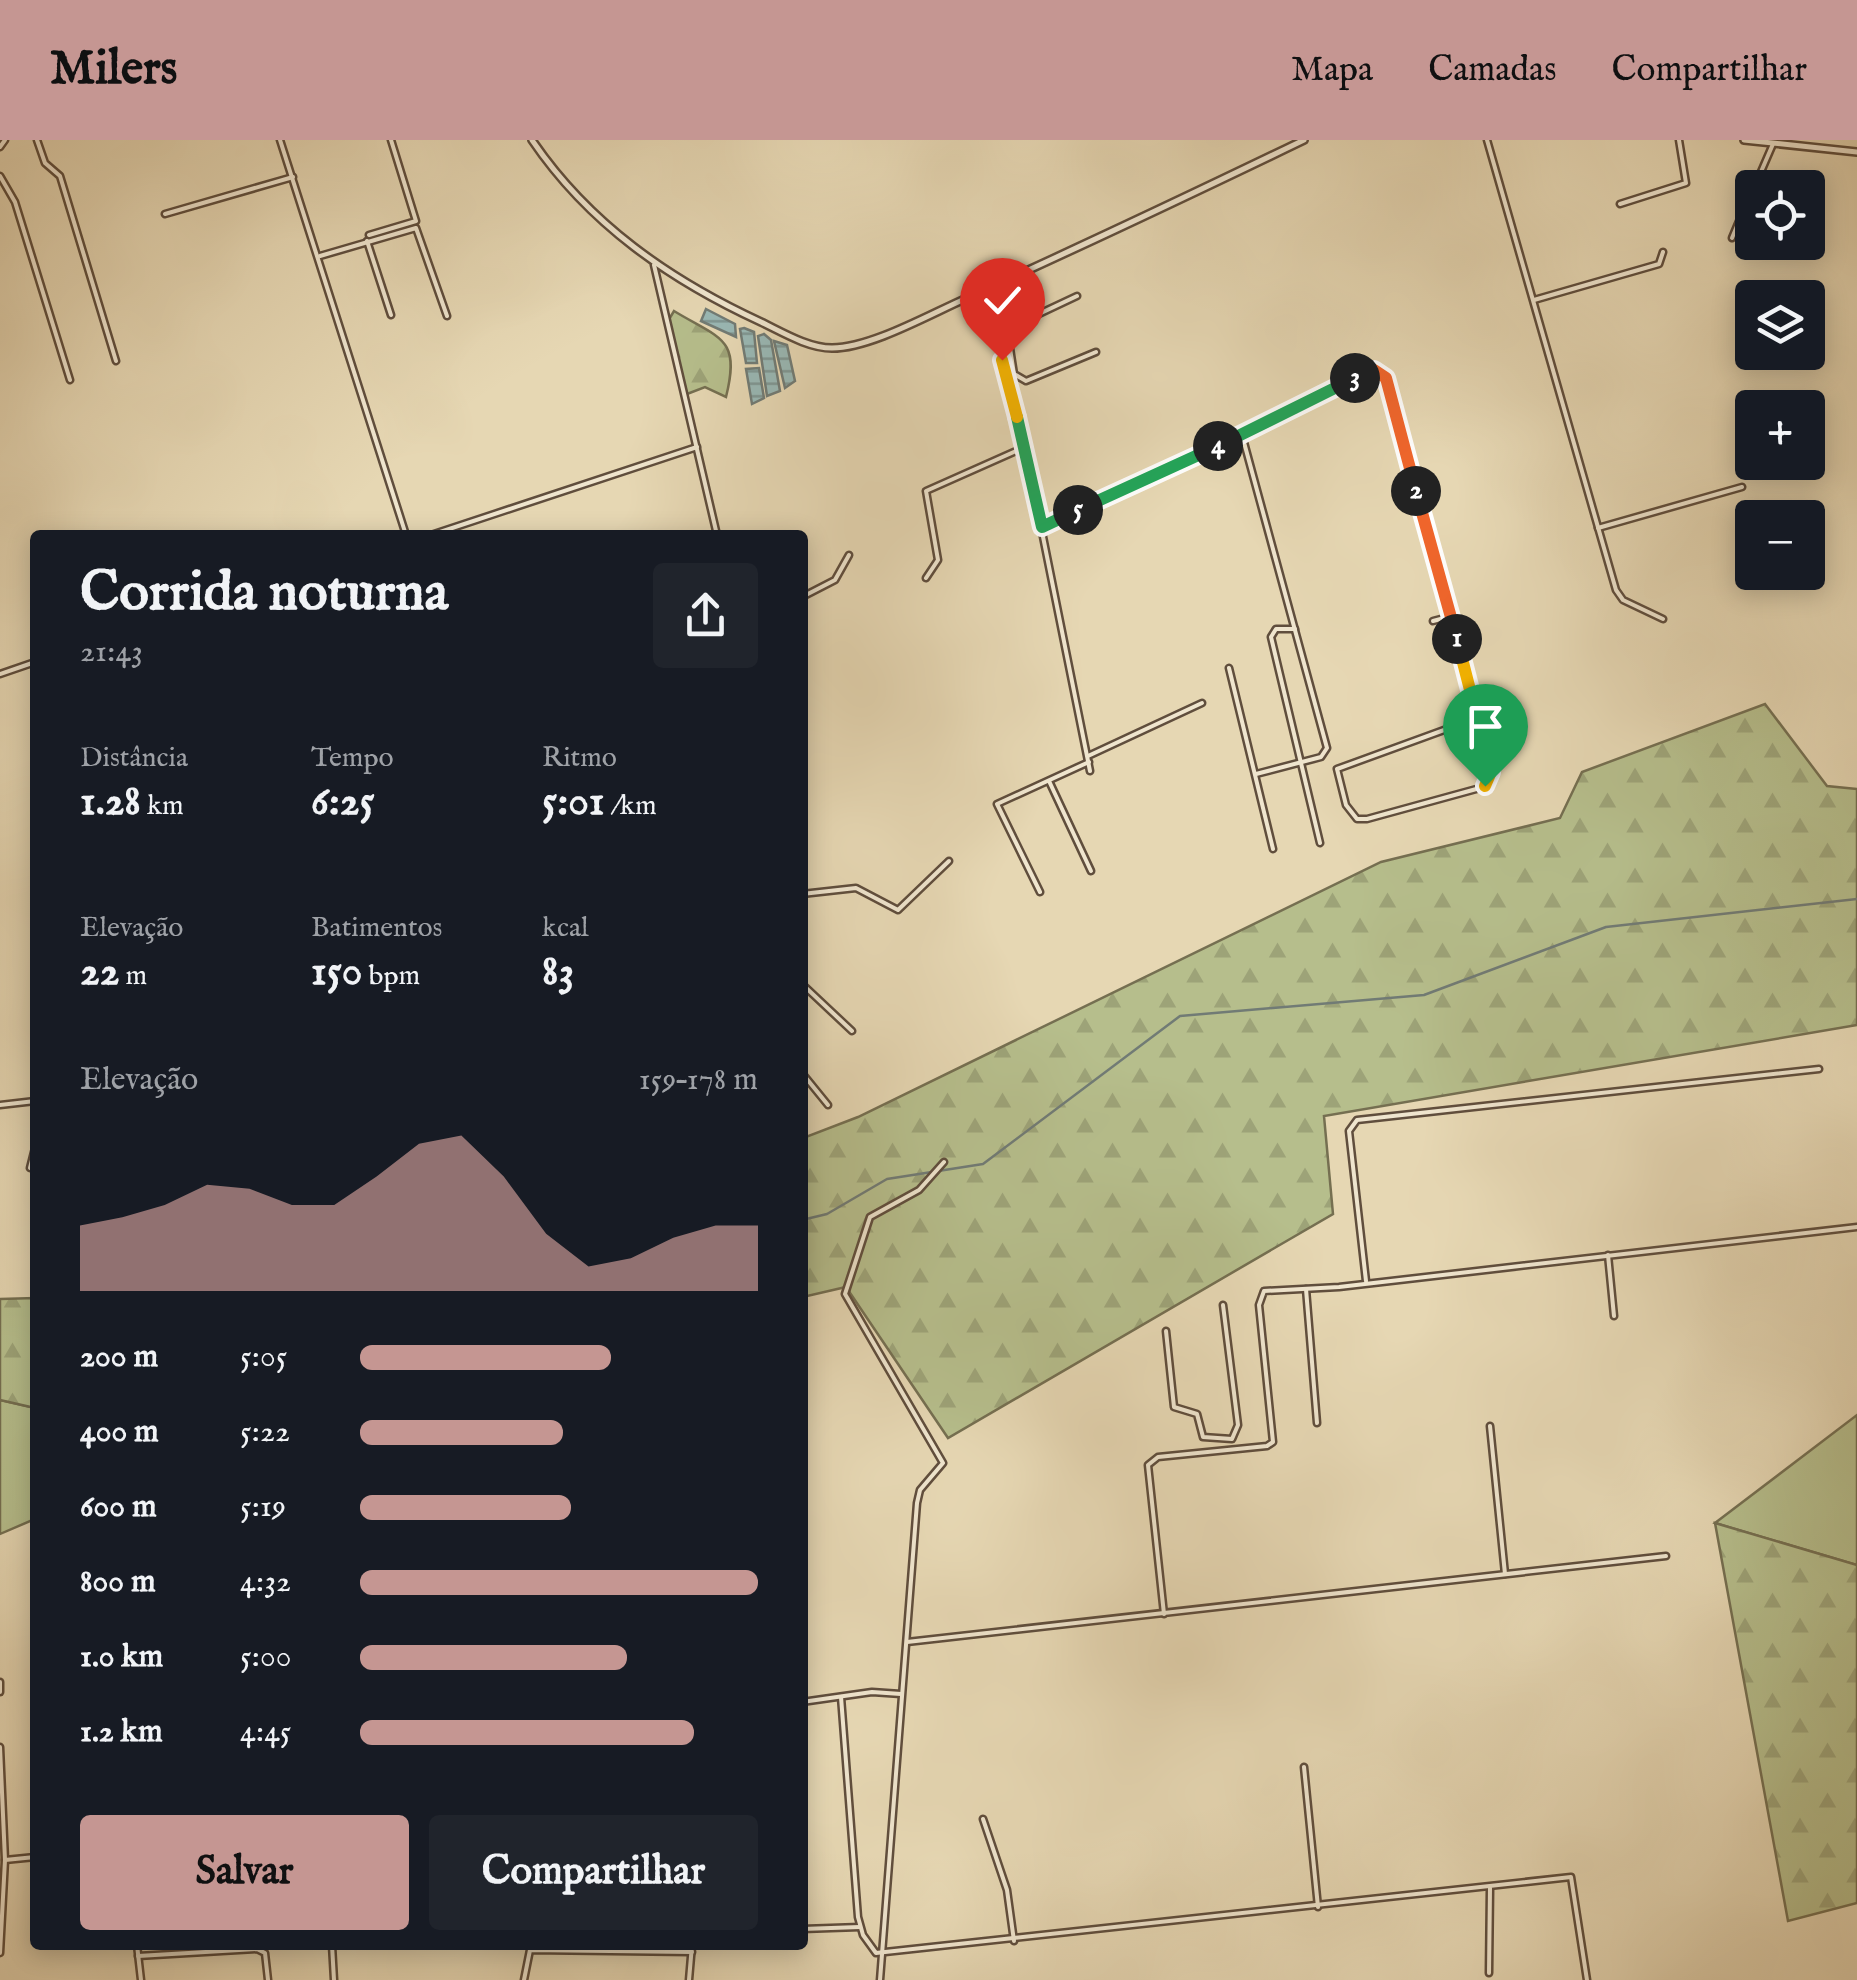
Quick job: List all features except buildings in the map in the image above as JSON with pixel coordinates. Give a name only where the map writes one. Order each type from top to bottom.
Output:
[{"type":"street","points":[[0,147],[5,140]]},
{"type":"street","points":[[37,140],[46,163],[60,176],[116,361]]},
{"type":"street","points":[[280,140],[404,530]]},
{"type":"street","points":[[318,256],[416,221],[391,140]]},
{"type":"street","points":[[532,140],[583,202],[654,265],[789,336],[831,348],[866,340],[984,290],[1304,140]]},
{"type":"street","points":[[1487,140],[1619,596],[1663,619]]},
{"type":"street","points":[[1620,204],[1684,186],[1679,140]]},
{"type":"street","points":[[1744,140],[1857,152]]},
{"type":"street","points":[[1761,170],[1773,144]]},
{"type":"street","points":[[0,176],[15,202],[70,380]]},
{"type":"street","points":[[165,214],[292,178]]},
{"type":"street","points":[[368,238],[419,229],[447,316]]},
{"type":"street","points":[[1732,238],[1735,231]]},
{"type":"street","points":[[368,238],[391,315]]},
{"type":"street","points":[[1534,300],[1659,264],[1664,252]]},
{"type":"street","points":[[654,265],[716,530]]},
{"type":"street","points":[[984,290],[1025,447],[1090,771]]},
{"type":"street","points":[[1077,296],[1011,324],[1006,337],[1014,374],[1026,381],[1096,352]]},
{"type":"street","points":[[1002,360],[1010,357]]},
{"type":"street","points":[[1042,527],[1242,435],[1370,370],[1381,372],[1452,616],[1491,772],[1485,786],[1367,819],[1357,819],[1350,812],[1337,770],[1477,718]]},
{"type":"street","points":[[1242,435],[1327,746],[1322,756],[1256,774]]},
{"type":"street","points":[[926,578],[938,560],[926,491],[1025,447]]},
{"type":"street","points":[[447,530],[697,448]]},
{"type":"street","points":[[1598,528],[1742,488]]},
{"type":"street","points":[[808,594],[834,580],[849,555]]},
{"type":"street","points":[[1433,621],[1452,616]]},
{"type":"street","points":[[1295,629],[1278,628],[1270,637],[1320,843]]},
{"type":"street","points":[[0,674],[30,664]]},
{"type":"street","points":[[1229,668],[1273,849]]},
{"type":"street","points":[[1040,892],[997,804],[1202,704]]},
{"type":"street","points":[[1048,780],[1091,872]]},
{"type":"street","points":[[808,893],[856,888],[898,910],[949,860]]},
{"type":"street","points":[[808,990],[852,1032]]},
{"type":"street","points":[[1366,1282],[1348,1132],[1356,1120],[1819,1069]]},
{"type":"street","points":[[808,1080],[828,1105]]},
{"type":"street","points":[[0,1105],[30,1102]]},
{"type":"street","points":[[880,1980],[918,1504],[920,1490],[941,1467],[942,1458],[845,1294],[870,1218],[919,1190],[944,1162]]},
{"type":"street","points":[[1164,1614],[1148,1466],[1156,1457],[1273,1442],[1260,1297],[1268,1290],[1857,1227]]},
{"type":"street","points":[[1608,1254],[1614,1316]]},
{"type":"street","points":[[1306,1288],[1317,1423]]},
{"type":"street","points":[[1203,1437],[1224,1440],[1236,1435],[1223,1305]]},
{"type":"street","points":[[1166,1332],[1174,1407],[1197,1414],[1206,1453]]},
{"type":"street","points":[[1490,1426],[1506,1574]]},
{"type":"street","points":[[906,1642],[1666,1556]]},
{"type":"street","points":[[0,1682],[0,1692]]},
{"type":"street","points":[[808,1701],[872,1692],[901,1694]]},
{"type":"street","points":[[842,1697],[860,1927],[871,1950],[883,1954],[1571,1877],[1586,1980]]},
{"type":"street","points":[[0,1747],[5,1860],[0,1953]]},
{"type":"street","points":[[1304,1767],[1318,1906]]},
{"type":"street","points":[[983,1819],[1007,1890],[1014,1940]]},
{"type":"street","points":[[5,1860],[30,1858]]},
{"type":"street","points":[[1489,1973],[1490,1886]]},
{"type":"street","points":[[808,1929],[860,1927]]},
{"type":"street","points":[[137,1950],[141,1980]]},
{"type":"street","points":[[138,1956],[227,1950]]},
{"type":"street","points":[[260,1950],[265,1953],[268,1980]]},
{"type":"street","points":[[332,1950],[334,1980]]},
{"type":"street","points":[[524,1980],[530,1950],[692,1952],[689,1980]]},
{"type":"green space","points":[[674,311],[723,342],[731,362],[726,397],[705,387],[687,394],[668,321]]},
{"type":"green space","points":[[1765,704],[1827,786],[1857,789],[1857,1025],[1324,1116],[1333,1214],[948,1438],[846,1287],[808,1296],[808,1136],[858,1117],[1381,862],[1560,818],[1582,772]]},
{"type":"green space","points":[[30,1298],[30,1407],[0,1400],[0,1299]]},
{"type":"green space","points":[[0,1400],[30,1407],[30,1521],[0,1534]]},
{"type":"green space","points":[[1857,1415],[1857,1565],[1715,1523]]},
{"type":"green space","points":[[1715,1523],[1857,1565],[1857,1903],[1788,1921]]},
{"type":"water","points":[[706,309],[735,324],[736,337],[701,321]]},
{"type":"water","points":[[740,329],[754,332],[757,363],[746,363]]},
{"type":"water","points":[[764,334],[771,340],[780,391],[767,396],[758,336]]},
{"type":"water","points":[[774,341],[787,345],[795,381],[785,388]]},
{"type":"water","points":[[759,368],[764,398],[752,404],[746,369]]},
{"type":"waterway","points":[[808,1219],[827,1214],[887,1179],[983,1164],[1180,1016],[1424,995],[1606,927],[1857,899]]},
{"type":"route","points":[[1002,360],[1042,527],[1242,435],[1370,370],[1381,372],[1386,378],[1445,590],[1491,772],[1485,786]]}]
